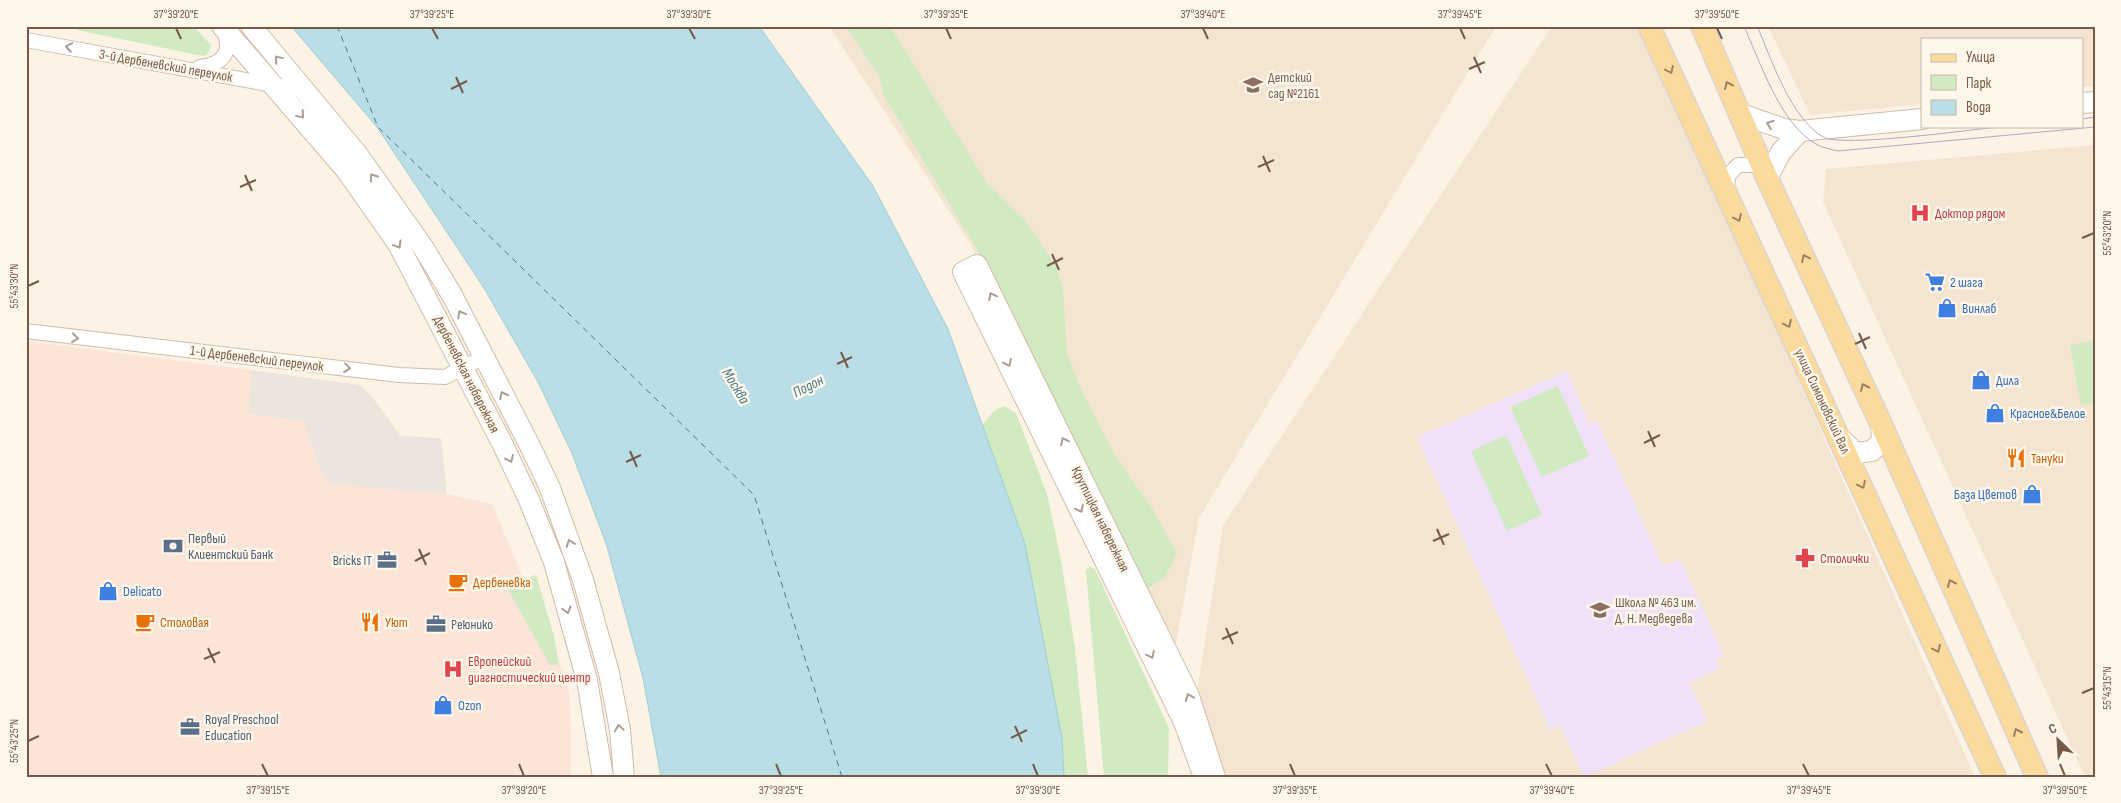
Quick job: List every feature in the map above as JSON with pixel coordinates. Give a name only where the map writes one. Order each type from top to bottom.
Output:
[{"type":"main road","name":"Дербеневская набережная","points":[[221,26],[276,86],[346,170],[398,244],[464,369],[529,500],[554,562],[587,680],[603,777]]},
{"type":"main road","name":"Дербеневская набережная","points":[[251,26],[358,155],[423,247],[452,295],[550,488],[583,580],[609,674],[620,730],[624,777]]},
{"type":"main road","name":"улица Симоновский Вал","points":[[1649,26],[1842,440],[1995,777]]},
{"type":"main road","points":[[1702,26],[1767,178],[1881,424],[2036,777]]},
{"type":"main road","points":[[1741,114],[1784,129],[1800,131],[1921,119]]},
{"type":"main road","points":[[1767,178],[1781,152],[1800,131]]},
{"type":"main road","name":"Крутицкая набережная","points":[[1204,777],[1184,722],[970,269],[1189,696],[1215,777]]},
{"type":"main road","points":[[1842,440],[1856,453],[1872,451],[1882,442],[1881,424]]},
{"type":"street","points":[[184,68],[214,66],[221,60],[227,44],[221,26]]},
{"type":"street","name":"3-й Дербеневский переулок","points":[[26,40],[306,91]]},
{"type":"street","points":[[1728,195],[1728,176],[1738,165],[1756,165],[1767,178]]},
{"type":"street","name":"1-й Дербеневский переулок","points":[[26,331],[399,375],[445,377],[464,369],[484,357]]},
{"type":"shaded area","points":[[829,26],[1496,26],[1199,518],[1174,653],[971,245]]},
{"type":"shaded area","points":[[1552,26],[1641,26],[1975,777],[1219,777],[1196,699],[1223,525]]},
{"type":"shaded area","points":[[1768,26],[2095,26],[2095,86],[2084,87],[2084,38],[1921,38],[1921,104],[1810,115]]},
{"type":"shaded area","points":[[2095,145],[2095,777],[2085,777],[1823,202],[1826,169]]},
{"type":"shaded area","points":[[26,341],[251,370],[248,414],[303,421],[324,480],[447,494],[492,504],[566,679],[570,697],[571,777],[26,777]]},
{"type":"shaded area","points":[[251,370],[360,385],[372,397],[401,436],[441,438],[447,494],[340,485],[324,480],[303,421],[248,414]]},
{"type":"shaded area","name":"Школа № 463 им. Д. Н. Медведева","points":[[1567,371],[1589,424],[1597,421],[1663,566],[1680,559],[1724,655],[1715,660],[1721,668],[1689,682],[1707,721],[1584,777],[1561,726],[1550,729],[1417,437]]},
{"type":"green space","points":[[77,26],[193,26],[211,45],[208,54],[203,56],[77,30]]},
{"type":"green space","points":[[846,26],[890,26],[987,183],[1025,220],[1056,266],[1063,289],[1067,352],[1078,383],[1116,457],[1152,508],[1177,553],[1165,578],[1145,590],[974,244],[884,96],[879,76]]},
{"type":"green space","points":[[2095,340],[2095,403],[2081,405],[2070,345]]},
{"type":"green space","points":[[1558,386],[1589,456],[1542,477],[1510,407]]},
{"type":"green space","points":[[1004,406],[1016,413],[1047,494],[1060,555],[1075,648],[1088,777],[1064,777],[1062,738],[1025,544],[982,425],[994,411]]},
{"type":"green space","points":[[1506,435],[1542,515],[1507,531],[1471,451]]},
{"type":"green space","points":[[1090,567],[1095,569],[1169,728],[1168,777],[1104,777],[1086,570]]},
{"type":"green space","points":[[536,575],[554,636],[559,664],[550,665],[507,588],[511,583]]},
{"type":"water","points":[[291,26],[759,26],[873,186],[948,329],[1025,544],[1062,738],[1064,777],[661,777],[643,678],[606,543],[571,451],[538,382],[484,288],[377,127]]},
{"type":"ferry route","points":[[337,26],[378,127],[754,495],[842,777]]},
{"type":"tram line","points":[[1744,26],[1782,108],[1792,123],[1804,135],[1816,144],[1824,147],[1838,151],[2095,127]]},
{"type":"tram line","points":[[1757,26],[1783,87],[1801,116],[1811,128],[1823,137],[1835,140],[1881,139],[1990,128]]},
{"type":"tram line","points":[[2084,119],[2095,117]]},
{"type":"place","name":"Детский сад №2161","points":[[1253,85]]},
{"type":"place","name":"Доктор рядом","points":[[1920,213]]},
{"type":"place","name":"2 шага","points":[[1935,282]]},
{"type":"place","name":"Винлаб","points":[[1947,308]]},
{"type":"place","name":"Дила","points":[[1981,380]]},
{"type":"place","name":"Красное&Белое","points":[[1995,413]]},
{"type":"place","name":"Тануки","points":[[2016,458]]},
{"type":"place","name":"База Цветов","points":[[2032,494]]},
{"type":"place","name":"Первый Клиентский Банк","points":[[173,546]]},
{"type":"place","name":"Столички","points":[[1805,558]]},
{"type":"place","name":"Bricks IT","points":[[387,560]]},
{"type":"place","name":"Дербеневка","points":[[458,582]]},
{"type":"place","name":"Delicato","points":[[108,591]]},
{"type":"place","name":"Школа № 463 им. Д. Н. Медведева","points":[[1600,610]]},
{"type":"place","name":"Столовая","points":[[145,622]]},
{"type":"place","name":"Уют","points":[[370,622]]},
{"type":"place","name":"Реюнико","points":[[436,624]]},
{"type":"place","name":"Европейский диагностический центр","points":[[453,669]]},
{"type":"place","name":"Ozon","points":[[443,705]]},
{"type":"place","name":"Royal Preschool Education","points":[[190,727]]},
{"type":"water label","name":"Москва","points":[[736,386]]},
{"type":"water label","name":"Подон","points":[[808,386]]}]
